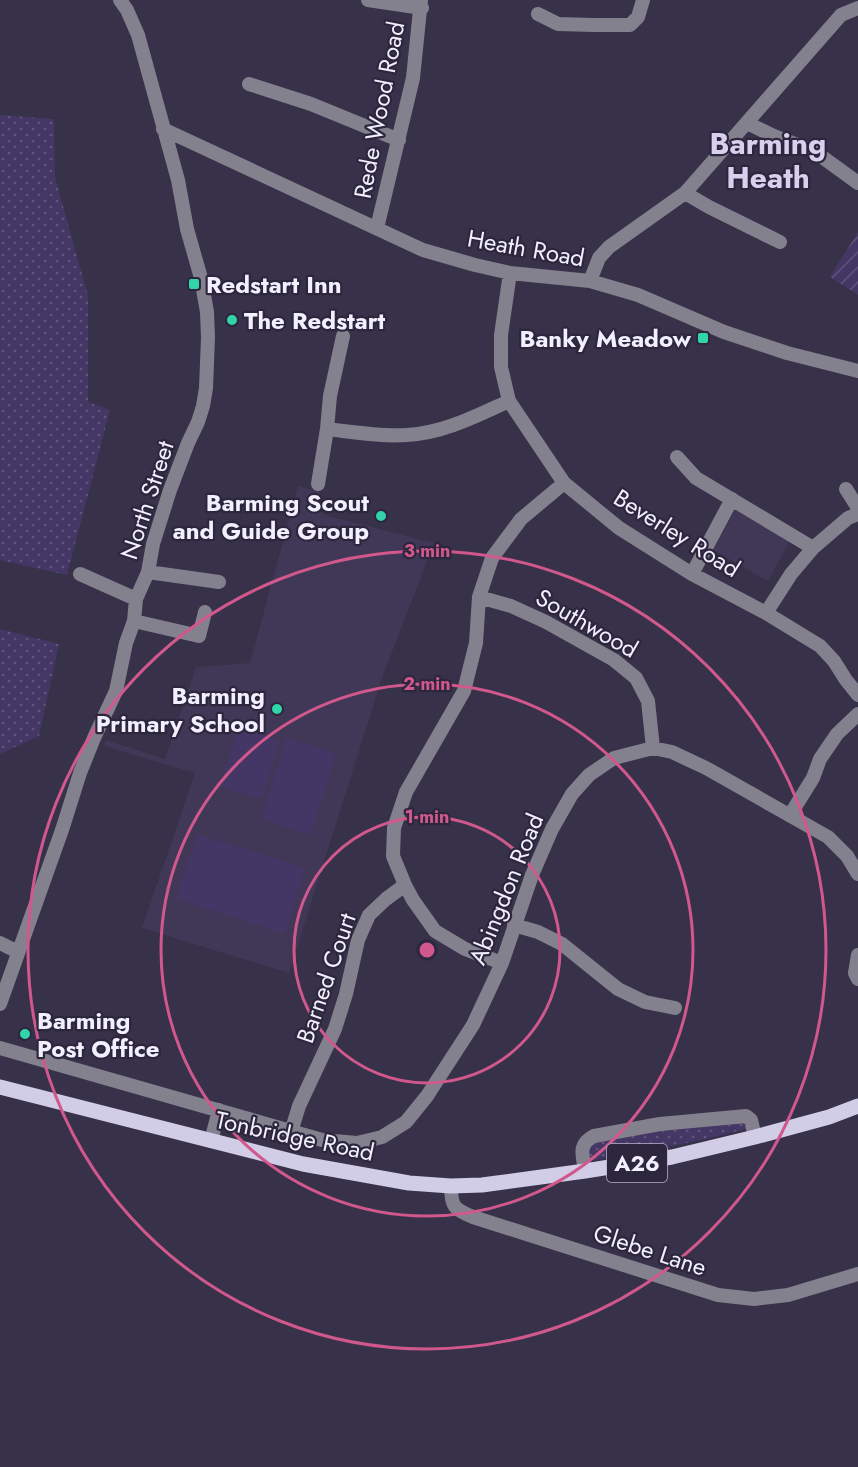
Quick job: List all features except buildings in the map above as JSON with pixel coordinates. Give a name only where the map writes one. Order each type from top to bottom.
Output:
[{"type":"main road","name":"Tonbridge Road","points":[[0,1084],[303,1164],[409,1183],[451,1186],[482,1185],[672,1157],[829,1117],[858,1106]]},
{"type":"street","name":"North Street","points":[[0,1004],[80,773],[116,691],[126,643],[134,621],[136,599],[148,572],[161,518],[203,406],[208,367],[207,312],[178,180],[138,35],[120,0]]},
{"type":"street","points":[[368,0],[422,4]]},
{"type":"street","points":[[538,14],[558,24],[630,25],[638,17],[643,0]]},
{"type":"street","name":"Rede Wood Road","points":[[377,228],[413,78],[422,4]]},
{"type":"street","points":[[590,281],[599,258],[609,247],[685,193],[841,15],[858,8]]},
{"type":"street","points":[[249,84],[311,104],[399,140]]},
{"type":"street","points":[[747,123],[814,151],[858,183]]},
{"type":"street","name":"Heath Road","points":[[163,129],[423,249],[510,273],[590,281],[638,295],[724,332],[787,353],[858,371]]},
{"type":"street","points":[[685,193],[780,242]]},
{"type":"street","name":"Beverley Road","points":[[510,273],[501,335],[501,367],[509,401],[564,483],[619,528],[692,574],[766,613],[820,646],[834,661],[858,695]]},
{"type":"street","points":[[318,488],[330,396],[343,336]]},
{"type":"street","points":[[327,429],[363,433],[416,434],[460,423],[509,401]]},
{"type":"street","points":[[677,457],[696,478],[813,548]]},
{"type":"street","points":[[502,963],[465,949],[435,931],[413,900],[393,855],[394,828],[406,792],[464,691],[476,643],[479,597],[492,558],[521,519],[564,483]]},
{"type":"street","points":[[846,489],[858,508]]},
{"type":"street","points":[[692,574],[732,499]]},
{"type":"street","points":[[766,613],[791,574],[813,548],[848,518],[858,514]]},
{"type":"street","points":[[148,572],[219,582]]},
{"type":"street","points":[[80,574],[136,599]]},
{"type":"street","name":"Southwood","points":[[479,597],[511,606],[546,622],[614,660],[636,678],[648,701],[653,748]]},
{"type":"street","points":[[134,621],[199,636],[205,612]]},
{"type":"street","points":[[790,815],[813,778],[820,759],[837,734],[858,714]]},
{"type":"street","points":[[653,748],[672,752],[690,761],[828,837],[847,856],[858,874]]},
{"type":"street","name":"Abingdon Road","points":[[0,1048],[322,1140],[357,1143],[382,1137],[406,1122],[427,1096],[473,1025],[502,963],[532,875],[552,829],[572,794],[589,774],[614,758],[653,748]]},
{"type":"street","name":"Barned Court","points":[[291,1132],[299,1106],[335,1029],[346,994],[358,940],[369,915],[405,885]]},
{"type":"street","points":[[514,925],[538,932],[562,945],[618,989],[645,1002],[675,1008]]},
{"type":"street","points":[[0,943],[18,952]]},
{"type":"street","points":[[858,955],[855,973],[858,979]]},
{"type":"street","points":[[211,1141],[219,1110]]},
{"type":"street","points":[[585,1171],[583,1145],[586,1140],[594,1136],[660,1124],[746,1116],[750,1120],[755,1137]]},
{"type":"street","name":"Glebe Lane","points":[[451,1186],[453,1206],[473,1217],[718,1295],[754,1299],[788,1295],[858,1274]]},
{"type":"shaded area","points":[[0,115],[54,119],[55,177],[88,296],[88,402],[110,410],[67,575],[0,560]]},
{"type":"shaded area","points":[[858,232],[858,295],[830,277]]},
{"type":"shaded area","name":"Barming Primary School","points":[[298,486],[320,492],[320,511],[328,516],[434,543],[382,678],[289,973],[142,928],[195,773],[104,746],[106,740],[165,759],[196,667],[250,663]]},
{"type":"shaded area","points":[[736,509],[791,539],[768,581],[713,550]]},
{"type":"shaded area","points":[[0,629],[59,644],[39,736],[0,754]]},
{"type":"shaded area","points":[[239,727],[280,741],[262,799],[220,786]]},
{"type":"shaded area","points":[[286,738],[336,754],[311,835],[261,819]]},
{"type":"shaded area","points":[[197,834],[305,868],[285,934],[176,899]]},
{"type":"shaded area","points":[[744,1121],[746,1129],[727,1134],[632,1154],[593,1160],[589,1158],[588,1145],[592,1141],[649,1130]]},
{"type":"place","name":"Redstart Inn","points":[[194,284]]},
{"type":"place","name":"The Redstart","points":[[232,320]]},
{"type":"place","name":"Banky Meadow","points":[[703,338]]},
{"type":"place","name":"Barming Scout and Guide Group","points":[[381,516]]},
{"type":"place","name":"Barming Primary School","points":[[277,709]]},
{"type":"place","name":"Barming Post Office","points":[[25,1034]]},
{"type":"district","name":"Barming Heath","points":[[768,160]]}]
